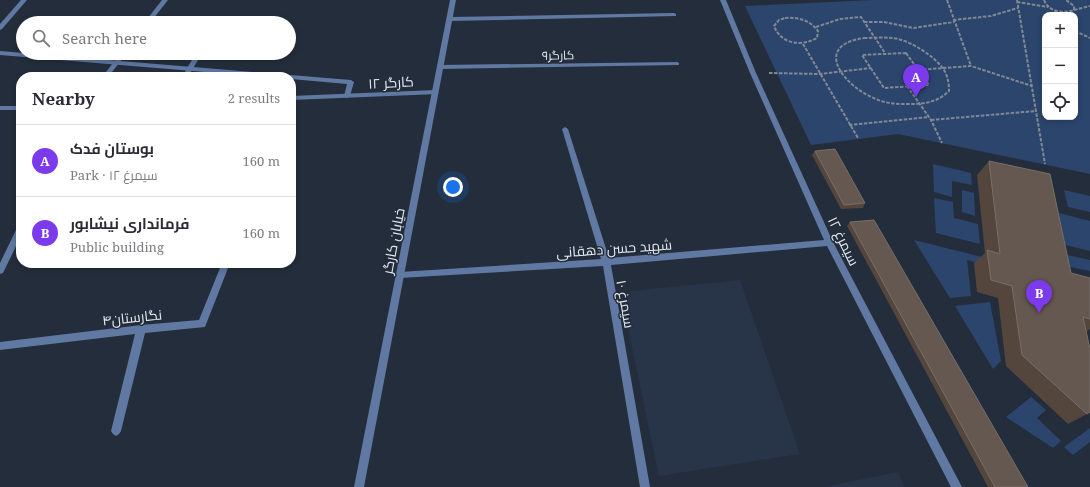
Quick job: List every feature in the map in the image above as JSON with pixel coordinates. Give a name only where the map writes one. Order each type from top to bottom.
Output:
[{"type":"street","points":[[0,28],[24,0]]},
{"type":"street","points":[[152,16],[165,0]]},
{"type":"street","name":"خیابان کارگر","points":[[359,487],[453,0]]},
{"type":"street","name":"سیمرغ ۱۲","points":[[723,0],[752,73],[829,243],[958,487]]},
{"type":"street","points":[[450,19],[674,15]]},
{"type":"street","points":[[0,53],[16,54]]},
{"type":"street","points":[[85,60],[230,72]]},
{"type":"street","points":[[109,72],[118,60]]},
{"type":"street","points":[[188,72],[194,60]]},
{"type":"street","name":"کارگر۹","points":[[440,67],[676,64]]},
{"type":"street","points":[[296,77],[351,82],[347,96]]},
{"type":"street","name":"کارگر ۱۲","points":[[296,98],[436,92]]},
{"type":"street","points":[[0,108],[16,108]]},
{"type":"street","name":"سیمرغ ۱۰","points":[[564,129],[606,262],[645,487]]},
{"type":"street","points":[[0,271],[16,238]]},
{"type":"street","name":"شهید حسن دهقانی","points":[[400,275],[606,262],[829,243]]},
{"type":"street","name":"نگارستان۴","points":[[0,346],[141,329],[202,324],[224,268]]},
{"type":"street","points":[[116,430],[141,329]]},
{"type":"path","points":[[947,0],[971,66]]},
{"type":"path","points":[[1044,0],[1049,8]]},
{"type":"path","points":[[1066,0],[1074,6],[1074,10]]},
{"type":"path","points":[[1045,164],[1017,1],[1068,12],[1090,6]]},
{"type":"path","points":[[864,22],[884,22],[914,28],[991,16],[1018,8]]},
{"type":"path","points":[[816,27],[840,19],[861,17],[886,54]]},
{"type":"path","points":[[785,18],[798,18],[816,27],[819,34],[817,38],[814,41],[803,44],[782,38],[774,30],[776,22],[785,18]]},
{"type":"path","points":[[1078,32],[1090,38]]},
{"type":"path","points":[[893,38],[922,49],[942,68],[948,79],[949,91],[939,100],[919,103],[887,103],[874,99],[849,84],[839,72],[835,62],[835,54],[840,47],[860,39],[875,39],[893,38]]},
{"type":"path","points":[[803,44],[849,125],[858,138]]},
{"type":"path","points":[[906,53],[929,85],[884,88],[862,55],[886,54],[906,53]]},
{"type":"path","points":[[918,70],[971,66],[1032,86]]},
{"type":"path","points":[[752,73],[820,74],[871,68]]},
{"type":"path","points":[[907,86],[930,118],[942,143]]},
{"type":"path","points":[[849,125],[1036,111]]},
{"type":"shaded area","points":[[873,0],[1090,0],[1090,174],[898,134],[811,145],[745,6]]},
{"type":"shaded area","points":[[933,164],[971,173],[972,185],[952,181],[952,197],[934,192]]},
{"type":"shaded area","points":[[962,190],[974,193],[975,216],[962,212]]},
{"type":"shaded area","points":[[1064,190],[1090,196],[1090,212],[1068,207]]},
{"type":"shaded area","points":[[934,198],[953,202],[954,218],[978,224],[980,244],[936,233]]},
{"type":"shaded area","points":[[1059,213],[1090,221],[1090,251],[1065,245]]},
{"type":"shaded area","points":[[914,240],[982,257],[983,264],[967,260],[971,296],[950,298]]},
{"type":"shaded area","points":[[1067,255],[1090,260],[1090,271],[1070,267]]},
{"type":"shaded area","points":[[740,280],[800,454],[659,476],[623,305],[630,291]]},
{"type":"shaded area","points":[[990,302],[1001,361],[993,369],[955,306]]},
{"type":"shaded area","points":[[1031,397],[1046,410],[1037,418],[1061,441],[1053,448],[1006,417]]},
{"type":"shaded area","points":[[1090,428],[1090,442],[1073,455],[1064,447]]},
{"type":"shaded area","points":[[898,472],[905,487],[824,487]]},
{"type":"building","points":[[835,149],[865,203],[844,205],[815,151]]},
{"type":"building","points":[[989,161],[1050,174],[1071,273],[1090,278],[1090,319],[1083,317],[1090,349],[1090,412],[1087,414],[1022,355],[1012,286],[991,280],[987,250],[1000,254]]},
{"type":"building","points":[[874,220],[1028,487],[995,487],[850,222]]},
{"type":"place","name":"بوستان فدک","points":[[916,97]]},
{"type":"place","name":"فرمانداری نیشابور","points":[[1039,313]]}]
